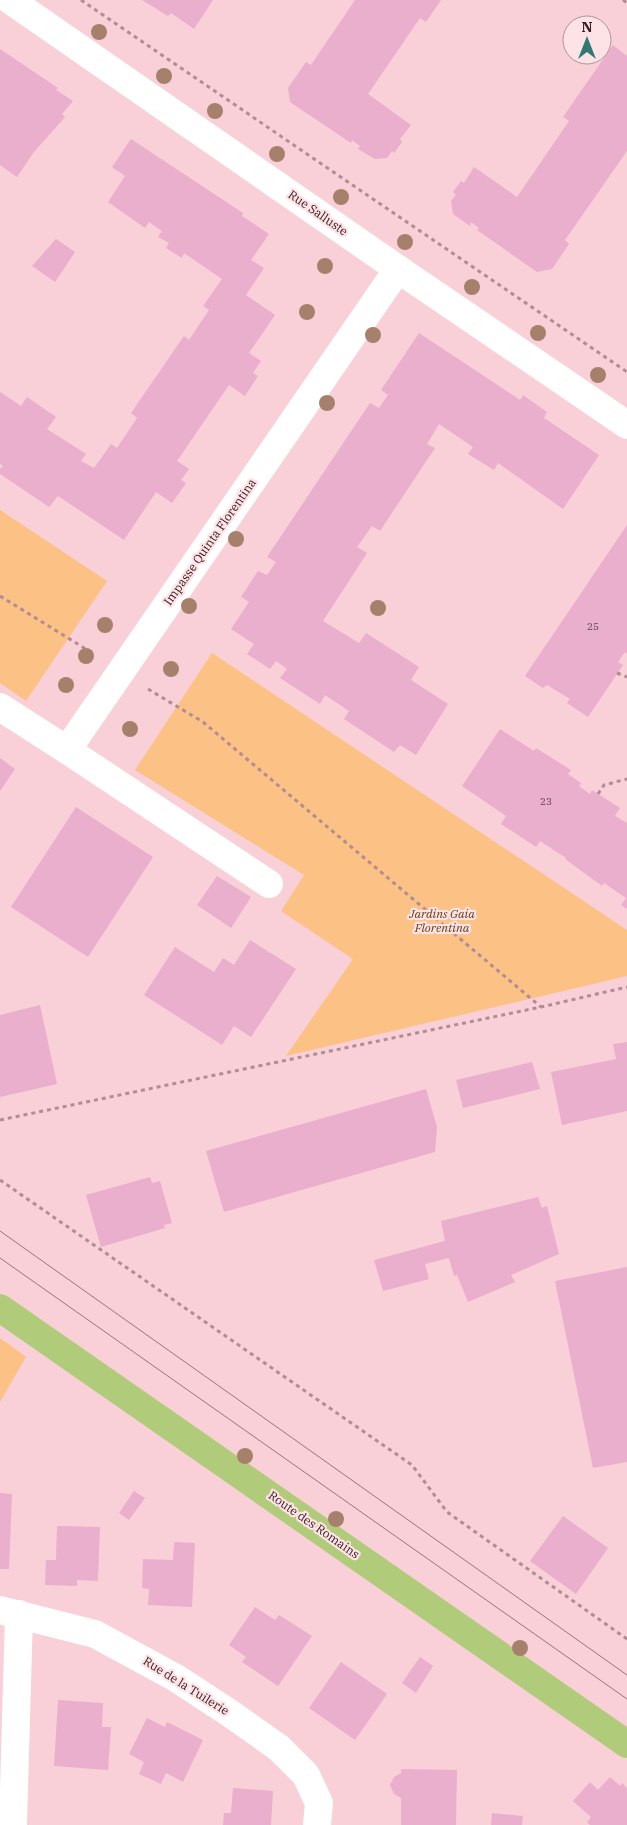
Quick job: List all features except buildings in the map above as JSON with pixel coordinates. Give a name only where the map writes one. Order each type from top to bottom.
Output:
[{"type":"main road","name":"Route des Romains","points":[[0,1308],[627,1744]]},
{"type":"street","name":"Rue Salluste","points":[[10,0],[627,425]]},
{"type":"street","name":"Impasse Quinta Florentina","points":[[67,750],[398,269]]},
{"type":"street","points":[[0,707],[269,884]]},
{"type":"street","points":[[10,1612],[13,1825]]},
{"type":"street","name":"Rue de la Tuilerie","points":[[10,1612],[95,1634],[176,1678],[239,1720],[279,1748],[306,1775],[319,1803],[317,1825]]},
{"type":"path","points":[[81,0],[627,372]]},
{"type":"path","points":[[623,0],[627,3]]},
{"type":"path","points":[[0,596],[203,722],[541,1007]]},
{"type":"path","points":[[618,673],[627,678]]},
{"type":"path","points":[[598,794],[604,785],[627,779]]},
{"type":"path","points":[[0,1120],[541,1007],[627,987]]},
{"type":"path","points":[[0,1180],[412,1465],[446,1512],[627,1639]]},
{"type":"green space","points":[[0,510],[107,581],[26,701],[0,683]]},
{"type":"green space","name":"Jardins Gaia Florentina","points":[[212,653],[627,930],[627,976],[286,1056],[353,959],[281,911],[304,875],[135,770]]},
{"type":"green space","points":[[0,1338],[26,1357],[0,1402]]},
{"type":"tram line","points":[[0,1231],[627,1675]]},
{"type":"tram line","points":[[0,1258],[627,1699]]}]
